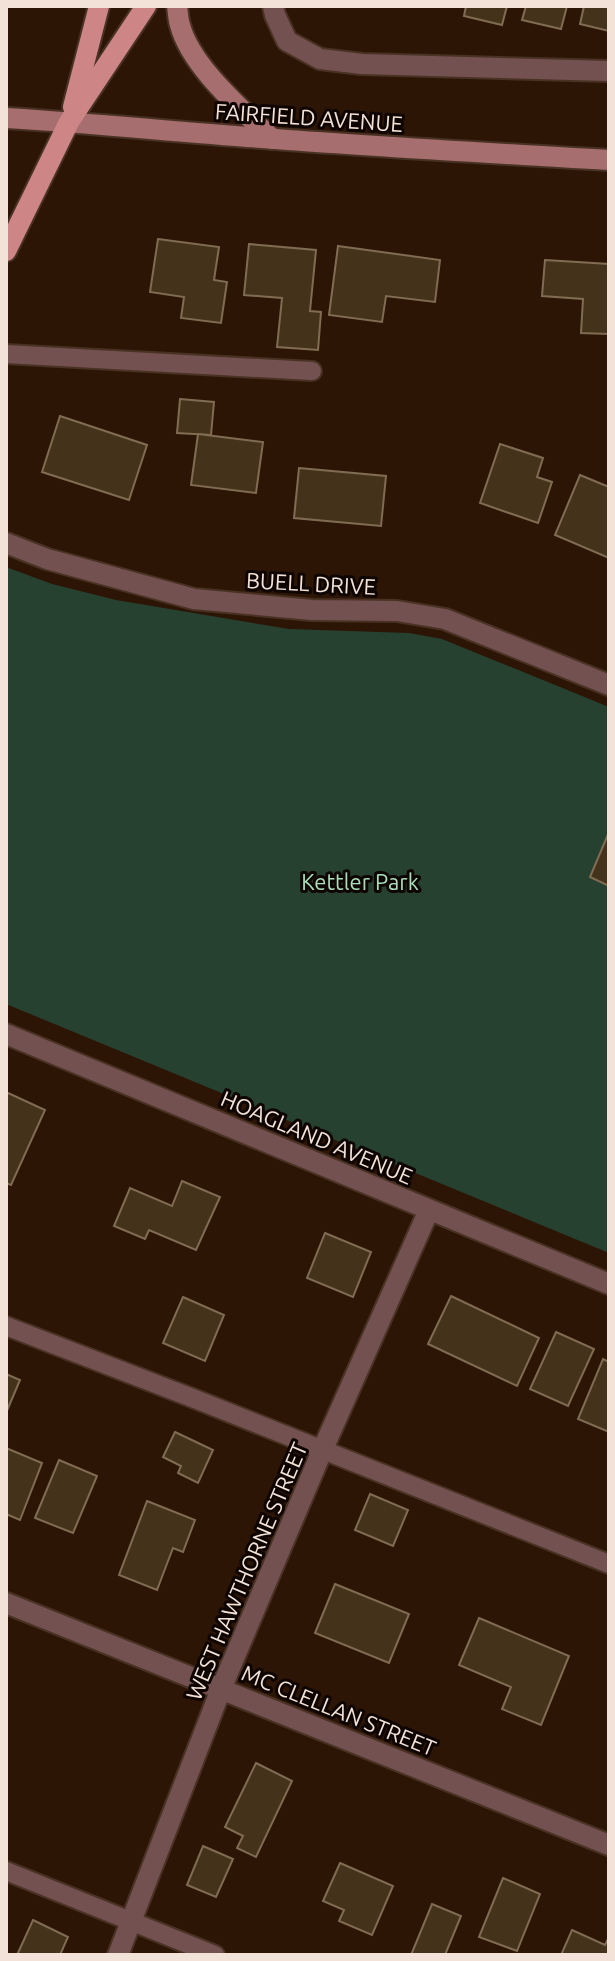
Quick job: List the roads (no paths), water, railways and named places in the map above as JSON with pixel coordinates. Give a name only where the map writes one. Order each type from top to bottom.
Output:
[{"type":"main road","points":[[69,122],[99,6]]},
{"type":"main road","points":[[7,246],[69,122],[146,6]]},
{"type":"main road","points":[[177,6],[180,27],[190,50],[206,72],[272,139]]},
{"type":"main road","name":"FAIRFIELD AVENUE","points":[[6,118],[272,139],[609,160]]},
{"type":"street","points":[[273,6],[287,41],[320,59],[362,64],[609,71]]},
{"type":"street","name":"BUELL DRIVE","points":[[6,543],[47,559],[194,599],[312,610],[397,611],[445,619],[609,685]]},
{"type":"street","name":"HOAGLAND AVENUE","points":[[6,1034],[609,1284]]},
{"type":"street","name":"WEST HAWTHORNE STREET","points":[[118,1955],[221,1689],[429,1210]]},
{"type":"street","name":"MC CLELLAN STREET","points":[[6,1603],[609,1845]]},
{"type":"lane","points":[[6,354],[312,371]]},
{"type":"lane","points":[[6,1326],[609,1564]]},
{"type":"lane","points":[[6,1871],[215,1955]]},
{"type":"park label","name":"Kettler Park","points":[[360,881]]}]
